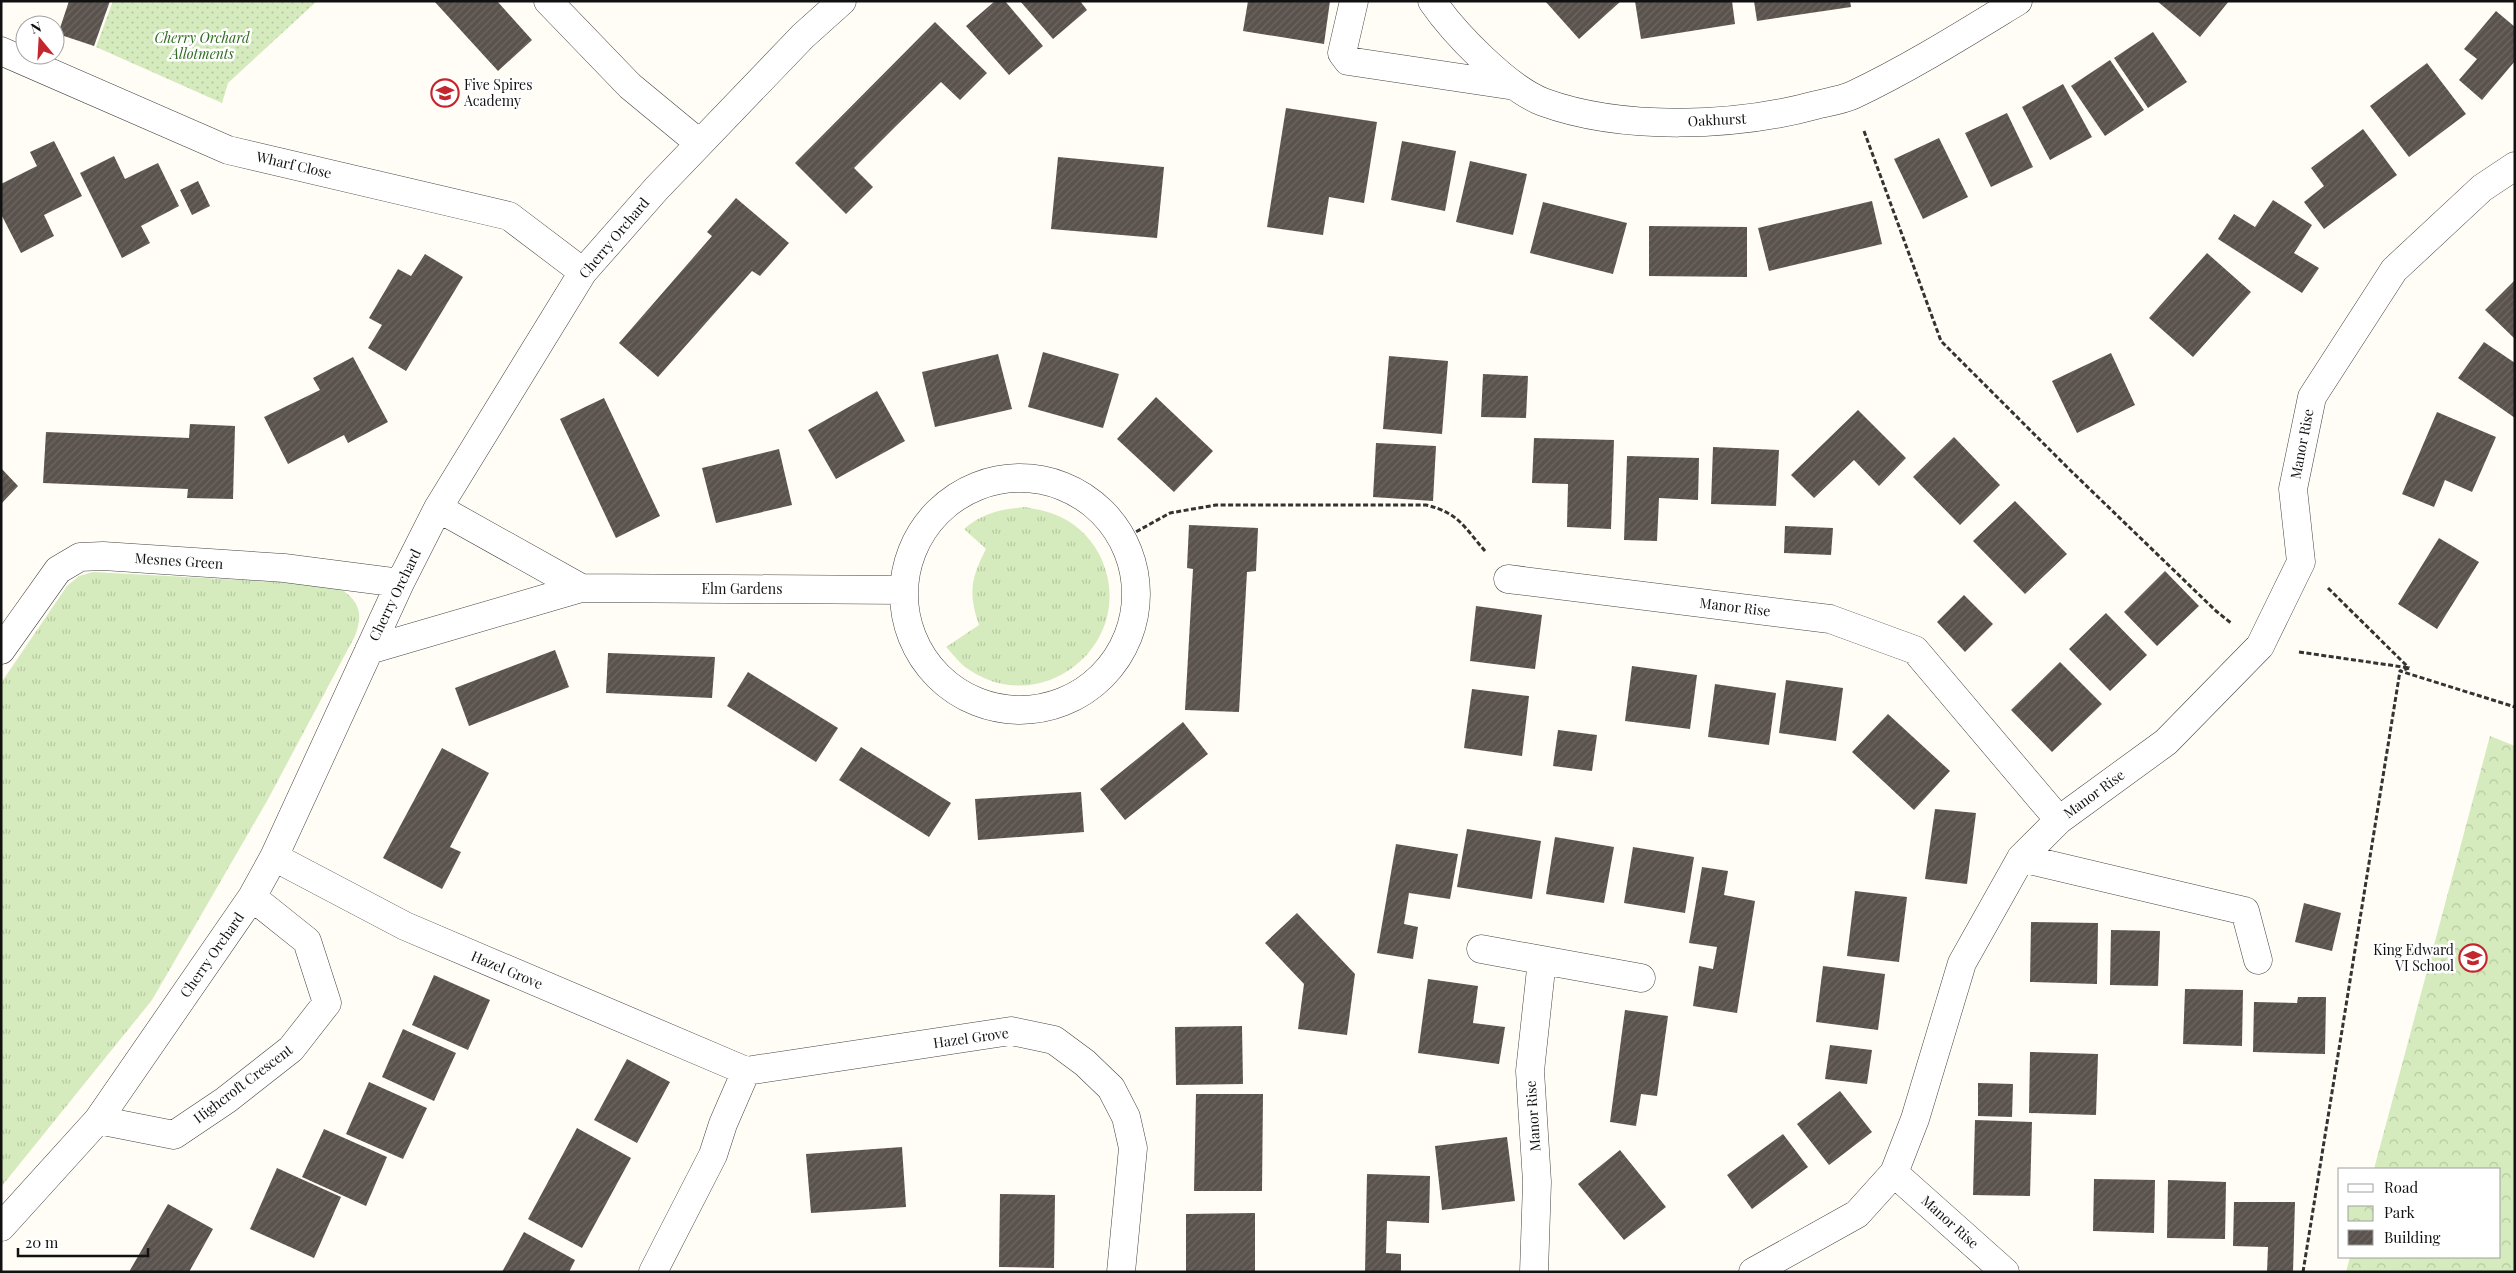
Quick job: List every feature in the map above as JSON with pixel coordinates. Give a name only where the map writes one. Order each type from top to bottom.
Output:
[{"type":"street","points":[[548,1],[630,86],[699,144]]},
{"type":"street","name":"Cherry Orchard","points":[[1,1227],[98,1120],[252,897],[274,857],[400,583],[438,508],[584,272],[657,188],[803,36],[842,1]]},
{"type":"street","points":[[1354,1],[1342,53],[1348,61],[1515,86]]},
{"type":"street","name":"Oakhurst","points":[[1432,1],[1449,25],[1515,86],[1543,102],[1610,118],[1662,123],[1757,118],[1851,96],[1931,53],[2018,1]]},
{"type":"street","name":"Wharf Close","points":[[1,51],[228,150],[509,216],[584,272]]},
{"type":"street","name":"Manor Rise","points":[[1752,1272],[1857,1214],[1894,1173],[1915,1118],[1962,963],[2022,858],[2058,820],[2166,742],[2260,646],[2300,562],[2293,489],[2312,397],[2394,270],[2482,188],[2515,166]]},
{"type":"street","points":[[1010,478],[1044,480],[1076,492],[1102,512],[1123,539],[1135,575],[1135,614],[1122,650],[1098,681],[1065,701],[1027,710],[989,706],[954,690],[926,663],[909,628],[903,590],[910,557],[925,527],[948,503],[977,486],[1010,478]]},
{"type":"street","name":"Elm Gardens","points":[[438,508],[581,588]]},
{"type":"street","name":"Mesnes Green","points":[[1,650],[58,570],[80,557],[103,556],[284,568],[400,583]]},
{"type":"street","name":"Manor Rise","points":[[1508,579],[1830,619],[1915,650],[2058,820]]},
{"type":"street","name":"Elm Gardens","points":[[369,650],[581,588],[903,590]]},
{"type":"street","name":"Hazel Grove","points":[[274,857],[405,926],[746,1071],[1011,1031],[1054,1040],[1085,1063],[1112,1088],[1126,1117],[1133,1148],[1121,1272]]},
{"type":"street","points":[[2022,858],[2245,911],[2258,960]]},
{"type":"street","name":"Highcroft Crescent","points":[[98,1120],[174,1135],[226,1100],[291,1049],[327,1002],[307,941],[252,897]]},
{"type":"street","points":[[1481,949],[1641,978]]},
{"type":"street","name":"Manor Rise","points":[[1534,1272],[1537,1182],[1530,1071],[1542,960]]},
{"type":"street","points":[[653,1272],[713,1155],[723,1124],[746,1071]]},
{"type":"street","name":"Manor Rise","points":[[1894,1173],[2005,1272]]},
{"type":"path","points":[[1851,96],[1941,341],[2070,470],[2216,611],[2260,646],[2410,668]]},
{"type":"path","points":[[1123,539],[1170,513],[1216,505],[1426,505],[1455,516],[1508,579]]},
{"type":"path","points":[[2300,562],[2410,668]]},
{"type":"path","points":[[2400,671],[2410,668]]},
{"type":"path","points":[[2400,671],[2515,707]]},
{"type":"path","points":[[2304,1272],[2400,671]]},
{"type":"green space","name":"Cherry Orchard Allotments","points":[[113,1],[317,1],[228,83],[222,103],[96,47]]},
{"type":"green space","points":[[1025,507],[1045,511],[1073,524],[1095,547],[1109,585],[1108,615],[1097,641],[1078,663],[1055,678],[1027,685],[998,683],[968,669],[946,647],[979,625],[972,595],[974,577],[986,549],[964,529],[978,519],[993,513]]},
{"type":"green space","points":[[93,572],[334,585],[348,595],[357,606],[359,612],[358,627],[355,636],[267,801],[152,1000],[1,1187],[1,683],[67,586],[79,576]]},
{"type":"green space","name":"King Edward VI School","points":[[2490,736],[2515,746],[2515,1272],[2346,1272],[2350,1258],[2501,1258],[2501,1168],[2374,1168]]},
{"type":"building","points":[[69,1],[110,1],[94,46],[65,36],[64,15]]},
{"type":"building","points":[[434,1],[497,1],[532,40],[498,71]]},
{"type":"building","points":[[995,1],[1005,1],[1043,46],[1009,75],[966,26]]},
{"type":"building","points":[[1020,1],[1080,1],[1087,10],[1053,39]]},
{"type":"building","points":[[1248,1],[1330,1],[1324,44],[1243,31]]},
{"type":"building","points":[[1545,1],[1621,1],[1579,39]]},
{"type":"building","points":[[1635,1],[1732,1],[1735,24],[1641,39]]},
{"type":"building","points":[[1754,1],[1850,1],[1851,7],[1757,21]]},
{"type":"building","points":[[2157,1],[2229,1],[2200,37]]},
{"type":"building","points":[[2496,11],[2515,27],[2515,61],[2482,100],[2459,80],[2477,59],[2464,49]]},
{"type":"building","points":[[935,22],[987,73],[960,100],[941,82],[854,168],[873,187],[846,214],[795,163]]},
{"type":"building","points":[[2153,32],[2187,82],[2148,108],[2114,58]]},
{"type":"building","points":[[2110,60],[2144,110],[2105,136],[2071,86]]},
{"type":"building","points":[[2427,63],[2466,114],[2409,157],[2370,106]]},
{"type":"building","points":[[2063,84],[2092,137],[2050,160],[2022,107]]},
{"type":"building","points":[[1286,108],[1377,122],[1364,203],[1329,197],[1323,235],[1267,227]]},
{"type":"building","points":[[2007,113],[2033,167],[1991,187],[1965,133]]},
{"type":"building","points":[[2363,129],[2397,175],[2324,229],[2304,202],[2324,186],[2311,168]]},
{"type":"building","points":[[1939,138],[1968,197],[1923,219],[1894,159]]},
{"type":"building","points":[[54,141],[82,196],[44,215],[54,236],[21,253],[1,214],[1,184],[37,166],[30,152]]},
{"type":"building","points":[[1402,141],[1456,151],[1445,211],[1391,200]]},
{"type":"building","points":[[114,156],[125,179],[158,163],[179,206],[141,226],[150,243],[122,258],[80,173]]},
{"type":"building","points":[[1058,157],[1164,167],[1157,238],[1051,229]]},
{"type":"building","points":[[1470,161],[1527,174],[1513,235],[1456,222]]},
{"type":"building","points":[[198,181],[210,206],[192,215],[180,190]]},
{"type":"building","points":[[736,198],[789,243],[760,276],[752,271],[658,377],[619,343],[712,236],[707,232]]},
{"type":"building","points":[[2273,200],[2312,225],[2294,253],[2319,268],[2302,293],[2218,239],[2234,214],[2255,227]]},
{"type":"building","points":[[1872,201],[1882,244],[1769,271],[1758,228]]},
{"type":"building","points":[[1543,202],[1627,223],[1613,274],[1530,253]]},
{"type":"building","points":[[1649,226],[1747,227],[1747,277],[1649,276]]},
{"type":"building","points":[[2207,253],[2251,292],[2193,357],[2149,318]]},
{"type":"building","points":[[425,254],[463,277],[406,371],[368,348],[382,325],[369,318],[398,269],[411,276]]},
{"type":"building","points":[[2515,280],[2515,339],[2485,310]]},
{"type":"building","points":[[2484,342],[2515,363],[2515,418],[2458,378]]},
{"type":"building","points":[[1043,352],[1119,374],[1103,428],[1028,407]]},
{"type":"building","points":[[2111,353],[2135,405],[2077,433],[2052,381]]},
{"type":"building","points":[[998,354],[1012,409],[935,427],[922,372]]},
{"type":"building","points":[[1389,356],[1448,361],[1442,434],[1383,429]]},
{"type":"building","points":[[353,357],[388,422],[348,443],[344,435],[288,464],[264,417],[320,390],[313,378]]},
{"type":"building","points":[[1483,374],[1528,376],[1526,418],[1481,417]]},
{"type":"building","points":[[877,391],[905,441],[836,479],[808,430]]},
{"type":"building","points":[[1156,397],[1213,451],[1174,492],[1117,439]]},
{"type":"building","points":[[604,398],[660,516],[616,538],[560,419]]},
{"type":"building","points":[[1858,410],[1906,458],[1879,486],[1854,460],[1814,498],[1791,475]]},
{"type":"building","points":[[2437,412],[2496,437],[2472,492],[2445,480],[2434,507],[2402,494]]},
{"type":"building","points":[[190,424],[235,426],[233,499],[187,498],[188,489],[43,483],[46,432],[189,438]]},
{"type":"building","points":[[1954,437],[2000,485],[1960,525],[1913,477]]},
{"type":"building","points":[[1534,438],[1614,440],[1611,529],[1567,527],[1568,484],[1532,483]]},
{"type":"building","points":[[1376,443],[1436,446],[1433,501],[1373,497]]},
{"type":"building","points":[[1713,447],[1779,450],[1776,506],[1711,504]]},
{"type":"building","points":[[779,449],[792,505],[716,523],[702,468]]},
{"type":"building","points":[[1627,456],[1699,458],[1698,500],[1659,498],[1657,541],[1624,540]]},
{"type":"building","points":[[1,468],[18,486],[1,504]]},
{"type":"building","points":[[2015,501],[2067,554],[2025,594],[1973,541]]},
{"type":"building","points":[[1189,525],[1258,528],[1256,571],[1247,572],[1239,712],[1185,710],[1193,569],[1187,568]]},
{"type":"building","points":[[1785,526],[1833,528],[1831,555],[1784,553]]},
{"type":"building","points":[[2439,538],[2479,562],[2437,629],[2398,604]]},
{"type":"building","points":[[2165,571],[2199,606],[2157,646],[2124,612]]},
{"type":"building","points":[[1964,595],[1993,624],[1965,652],[1937,622]]},
{"type":"building","points":[[1476,606],[1542,615],[1535,669],[1470,661]]},
{"type":"building","points":[[2106,613],[2147,655],[2110,691],[2069,649]]},
{"type":"building","points":[[555,650],[569,687],[469,726],[455,688]]},
{"type":"building","points":[[608,653],[715,657],[712,698],[606,693]]},
{"type":"building","points":[[2060,662],[2102,704],[2052,752],[2011,710]]},
{"type":"building","points":[[1632,666],[1697,675],[1690,729],[1625,721]]},
{"type":"building","points":[[748,672],[838,728],[816,762],[727,706]]},
{"type":"building","points":[[1786,680],[1843,688],[1836,741],[1779,733]]},
{"type":"building","points":[[1715,684],[1776,693],[1769,745],[1708,737]]},
{"type":"building","points":[[1472,689],[1529,696],[1522,756],[1464,748]]},
{"type":"building","points":[[1888,714],[1950,771],[1914,810],[1852,752]]},
{"type":"building","points":[[1183,722],[1208,754],[1125,820],[1100,789]]},
{"type":"building","points":[[1558,730],[1597,735],[1592,771],[1553,766]]},
{"type":"building","points":[[861,747],[951,803],[929,837],[839,780]]},
{"type":"building","points":[[442,748],[489,773],[450,847],[461,852],[442,889],[383,858]]},
{"type":"building","points":[[1081,792],[1084,832],[978,840],[975,799]]},
{"type":"building","points":[[1935,809],[1976,813],[1967,884],[1925,879]]},
{"type":"building","points":[[1467,829],[1541,841],[1532,899],[1457,887]]},
{"type":"building","points":[[1555,837],[1614,847],[1604,903],[1546,894]]},
{"type":"building","points":[[1396,844],[1458,854],[1450,899],[1409,893],[1404,924],[1418,927],[1413,959],[1377,953]]},
{"type":"building","points":[[1633,847],[1694,857],[1685,913],[1624,903]]},
{"type":"building","points":[[1702,867],[1728,871],[1724,895],[1755,901],[1737,1013],[1693,1006],[1699,966],[1713,969],[1717,947],[1689,943]]},
{"type":"building","points":[[1855,891],[1907,897],[1899,962],[1847,956]]},
{"type":"building","points":[[2304,903],[2341,913],[2332,951],[2295,942]]},
{"type":"building","points":[[1297,913],[1355,974],[1347,1035],[1298,1029],[1304,984],[1265,943]]},
{"type":"building","points":[[2031,922],[2098,923],[2097,984],[2030,982]]},
{"type":"building","points":[[2111,930],[2160,931],[2158,986],[2110,985]]},
{"type":"building","points":[[1823,966],[1885,974],[1878,1030],[1816,1022]]},
{"type":"building","points":[[434,975],[490,1000],[468,1050],[412,1025]]},
{"type":"building","points":[[1428,979],[1478,986],[1473,1023],[1505,1027],[1499,1064],[1418,1053]]},
{"type":"building","points":[[2185,989],[2243,990],[2242,1046],[2183,1044]]},
{"type":"building","points":[[2298,997],[2326,997],[2325,1054],[2253,1052],[2254,1002],[2297,1003]]},
{"type":"building","points":[[1625,1010],[1668,1016],[1657,1096],[1641,1094],[1636,1126],[1610,1122]]},
{"type":"building","points":[[1242,1026],[1243,1084],[1176,1085],[1175,1027]]},
{"type":"building","points":[[403,1029],[456,1053],[434,1101],[382,1077]]},
{"type":"building","points":[[1830,1045],[1872,1050],[1867,1084],[1825,1079]]},
{"type":"building","points":[[2030,1052],[2098,1054],[2096,1115],[2029,1113]]},
{"type":"building","points":[[627,1059],[670,1082],[637,1143],[594,1120]]},
{"type":"building","points":[[369,1082],[427,1108],[403,1159],[346,1134]]},
{"type":"building","points":[[1978,1083],[2013,1084],[2012,1117],[1978,1116]]},
{"type":"building","points":[[1840,1091],[1872,1132],[1829,1165],[1797,1124]]},
{"type":"building","points":[[1196,1094],[1263,1094],[1262,1191],[1194,1191]]},
{"type":"building","points":[[1975,1120],[2032,1122],[2030,1196],[1973,1195]]},
{"type":"building","points":[[577,1128],[631,1158],[582,1248],[528,1219]]},
{"type":"building","points":[[324,1129],[387,1157],[366,1206],[302,1177]]},
{"type":"building","points":[[1783,1134],[1808,1167],[1752,1209],[1727,1175]]},
{"type":"building","points":[[1507,1137],[1515,1201],[1442,1210],[1435,1146]]},
{"type":"building","points":[[902,1147],[906,1207],[811,1213],[806,1154]]},
{"type":"building","points":[[1620,1150],[1666,1207],[1624,1240],[1578,1184]]},
{"type":"building","points":[[277,1168],[341,1197],[314,1258],[250,1229]]},
{"type":"building","points":[[1367,1174],[1430,1176],[1429,1223],[1387,1221],[1386,1253],[1401,1254],[1401,1272],[1365,1272]]},
{"type":"building","points":[[2094,1179],[2155,1180],[2154,1233],[2093,1231]]},
{"type":"building","points":[[2168,1180],[2226,1182],[2225,1239],[2167,1238]]},
{"type":"building","points":[[1000,1194],[1055,1195],[1054,1268],[999,1267]]},
{"type":"building","points":[[2234,1202],[2295,1202],[2293,1272],[2267,1272],[2268,1247],[2233,1246]]},
{"type":"building","points":[[168,1204],[213,1229],[189,1272],[129,1272]]},
{"type":"building","points":[[1255,1213],[1255,1272],[1186,1272],[1186,1214]]},
{"type":"building","points":[[524,1232],[575,1260],[569,1272],[502,1272]]},
{"type":"place","name":"Five Spires Academy","points":[[445,93]]},
{"type":"place","name":"King Edward VI School","points":[[2473,958]]}]
